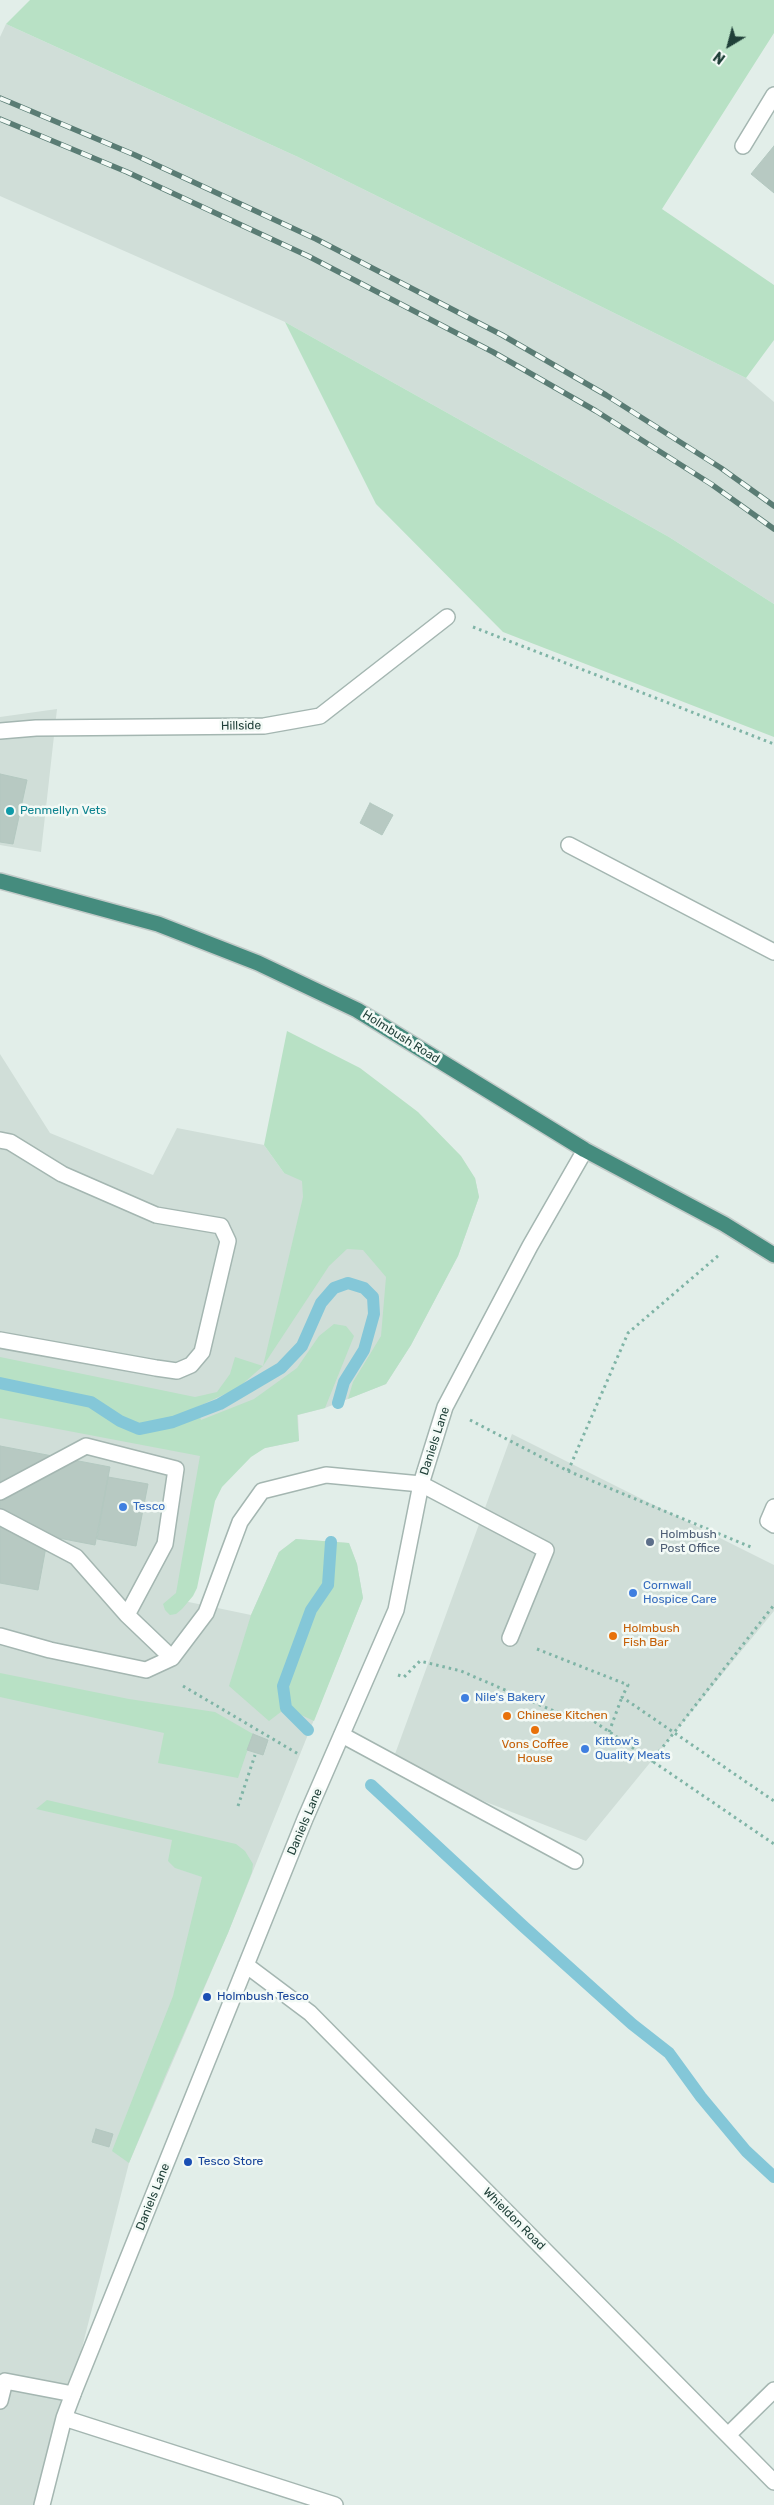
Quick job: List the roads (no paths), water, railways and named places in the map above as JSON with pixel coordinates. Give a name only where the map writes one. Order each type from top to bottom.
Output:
[{"type":"highway","name":"Holmbush Road","points":[[0,881],[158,924],[258,963],[357,1010],[585,1150],[742,1235],[774,1255]]},
{"type":"street","points":[[743,146],[774,95]]},
{"type":"street","name":"Hillside","points":[[0,731],[36,728],[264,726],[320,716],[447,617]]},
{"type":"street","points":[[569,845],[774,952]]},
{"type":"street","points":[[0,1140],[10,1142],[62,1174],[156,1215],[221,1226],[228,1241],[202,1352],[191,1365],[177,1371],[0,1340]]},
{"type":"street","name":"Daniels Lane","points":[[42,2505],[64,2418],[73,2394],[246,1965],[326,1771],[396,1610],[421,1484],[445,1407],[530,1246],[585,1150]]},
{"type":"street","points":[[0,1492],[86,1446],[176,1469],[165,1544],[127,1615]]},
{"type":"street","points":[[0,1636],[50,1650],[146,1670],[172,1658],[206,1613],[240,1522],[262,1491],[326,1475],[421,1484],[546,1550],[510,1638]]},
{"type":"street","points":[[774,1507],[768,1521],[774,1525]]},
{"type":"street","points":[[0,1517],[76,1557],[127,1615],[172,1658]]},
{"type":"street","points":[[342,1735],[575,1861]]},
{"type":"street","name":"Whieldon Road","points":[[246,1965],[310,2013],[774,2482]]},
{"type":"street","points":[[0,2401],[2,2381],[73,2394]]},
{"type":"street","points":[[728,2436],[774,2390]]},
{"type":"street","points":[[64,2418],[336,2505]]},
{"type":"waterway","points":[[0,1383],[91,1402],[120,1421],[139,1429],[173,1422],[220,1404],[281,1368],[302,1346],[321,1303],[334,1288],[348,1283],[364,1288],[373,1297],[374,1314],[364,1350],[344,1382],[338,1403]]},
{"type":"waterway","points":[[308,1730],[286,1708],[283,1686],[311,1610],[328,1585],[331,1542]]},
{"type":"waterway","points":[[371,1785],[523,1926],[632,2024],[669,2053],[701,2097],[746,2151],[774,2177]]},
{"type":"railway","points":[[0,98],[135,155],[316,239],[502,335],[606,395],[721,468],[774,506]]},
{"type":"railway","points":[[0,119],[127,172],[308,256],[493,352],[596,411],[711,484],[774,529]]},
{"type":"place","name":"Penmellyn Vets","points":[[10,811]]},
{"type":"place","name":"Tesco","points":[[123,1507]]},
{"type":"place","name":"Holmbush Post Office","points":[[650,1542]]},
{"type":"place","name":"Cornwall Hospice Care","points":[[633,1593]]},
{"type":"place","name":"Holmbush Fish Bar","points":[[613,1636]]},
{"type":"place","name":"Nile's Bakery","points":[[465,1698]]},
{"type":"place","name":"Chinese Kitchen","points":[[507,1716]]},
{"type":"place","name":"Vons Coffee House","points":[[535,1730]]},
{"type":"place","name":"Kittow's Quality Meats","points":[[585,1749]]},
{"type":"place","name":"Holmbush Tesco","points":[[207,1997]]},
{"type":"place","name":"Tesco Store","points":[[188,2162]]}]
